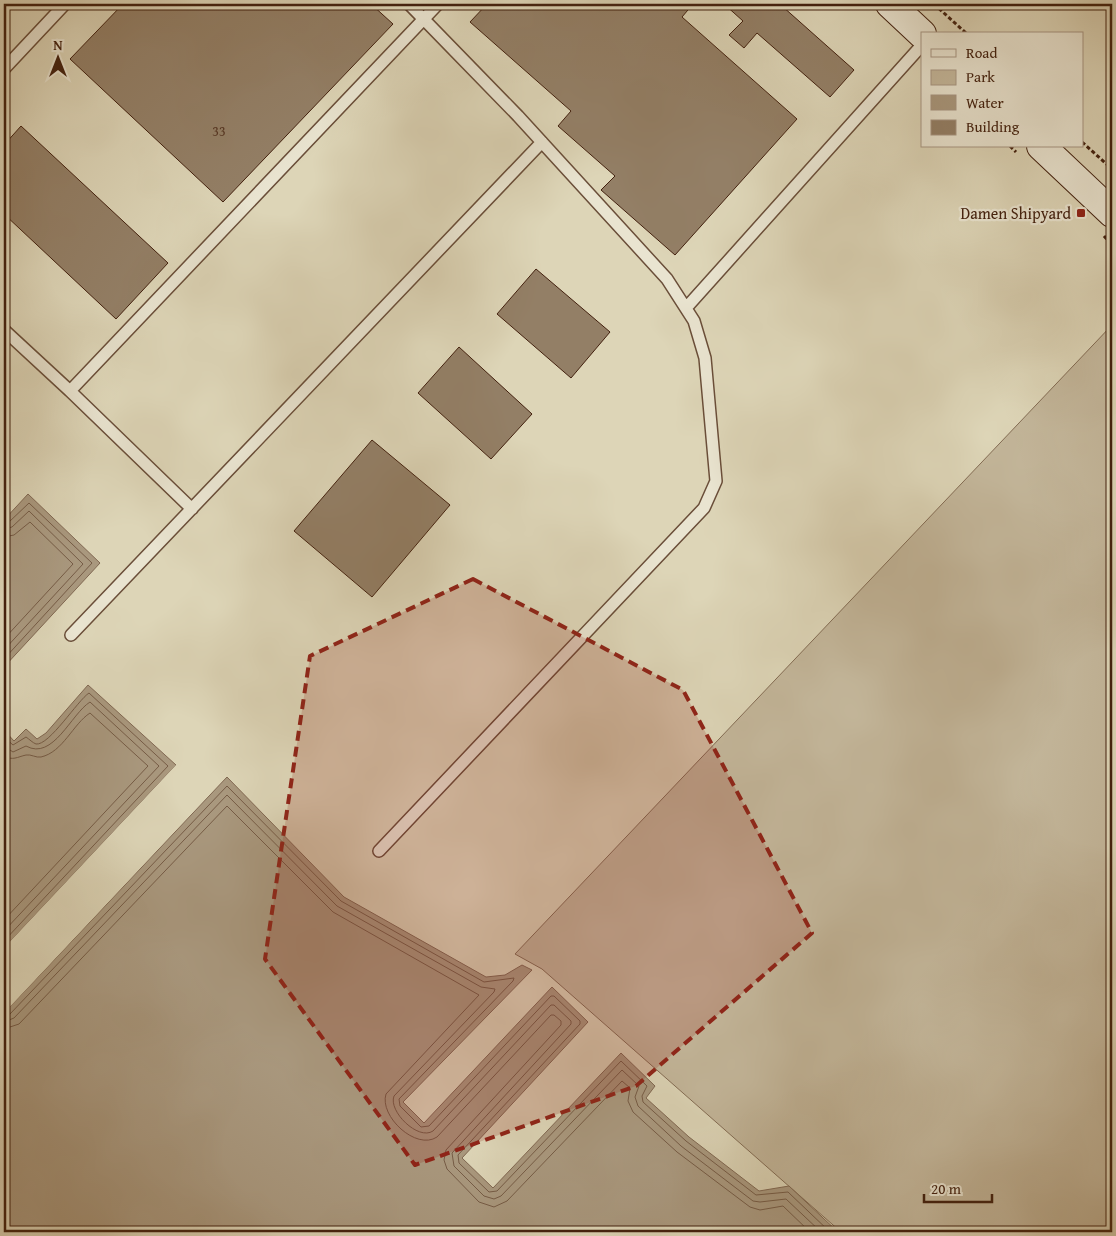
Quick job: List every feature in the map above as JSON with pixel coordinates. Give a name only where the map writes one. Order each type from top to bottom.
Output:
[{"type":"street","points":[[890,4],[921,33]]},
{"type":"street","points":[[1043,148],[1112,213]]},
{"type":"lane","points":[[4,70],[65,4]]},
{"type":"lane","points":[[379,851],[704,508],[716,481],[705,358],[694,321],[686,308],[667,279],[542,142],[409,4]]},
{"type":"lane","points":[[70,391],[438,4]]},
{"type":"lane","points":[[686,308],[921,46]]},
{"type":"lane","points":[[72,635],[542,142]]},
{"type":"lane","points":[[4,330],[192,509]]},
{"type":"path","points":[[934,4],[965,32]]},
{"type":"path","points":[[1084,144],[1112,169]]},
{"type":"highlighted area","points":[[473,579],[683,690],[812,933],[636,1086],[415,1165],[265,959],[310,656]]},
{"type":"green space","points":[[1112,325],[1112,1232],[841,1232],[542,969],[515,954]]},
{"type":"water","points":[[28,494],[100,563],[4,667],[4,520]]},
{"type":"water","points":[[88,685],[176,765],[4,948],[4,730],[14,741],[26,729],[37,739],[46,733]]},
{"type":"water","points":[[227,777],[344,897],[486,977],[505,975],[522,965],[532,970],[403,1102],[424,1123],[552,987],[588,1022],[462,1158],[493,1188],[621,1053],[655,1086],[646,1098],[689,1137],[759,1191],[789,1186],[838,1232],[4,1232],[4,1013]]},
{"type":"pier","points":[[176,765],[178,767],[4,950],[4,948]]},
{"type":"pier","points":[[206,798],[4,1013],[4,1009]]},
{"type":"building","points":[[123,4],[371,4],[393,24],[223,202],[70,59]]},
{"type":"building","points":[[487,4],[693,4],[682,17],[797,119],[675,255],[601,190],[615,176],[558,126],[571,111],[470,22]]},
{"type":"building","points":[[724,4],[784,4],[782,6],[854,70],[830,97],[757,33],[744,48],[729,35],[743,21]]},
{"type":"building","points":[[21,126],[168,263],[116,319],[4,214],[4,145]]},
{"type":"building","points":[[536,269],[610,332],[571,378],[497,314]]},
{"type":"building","points":[[459,347],[532,414],[491,459],[418,393]]},
{"type":"building","points":[[372,440],[450,505],[372,597],[294,531]]},
{"type":"place","name":"Damen Shipyard","points":[[1081,213]]}]
